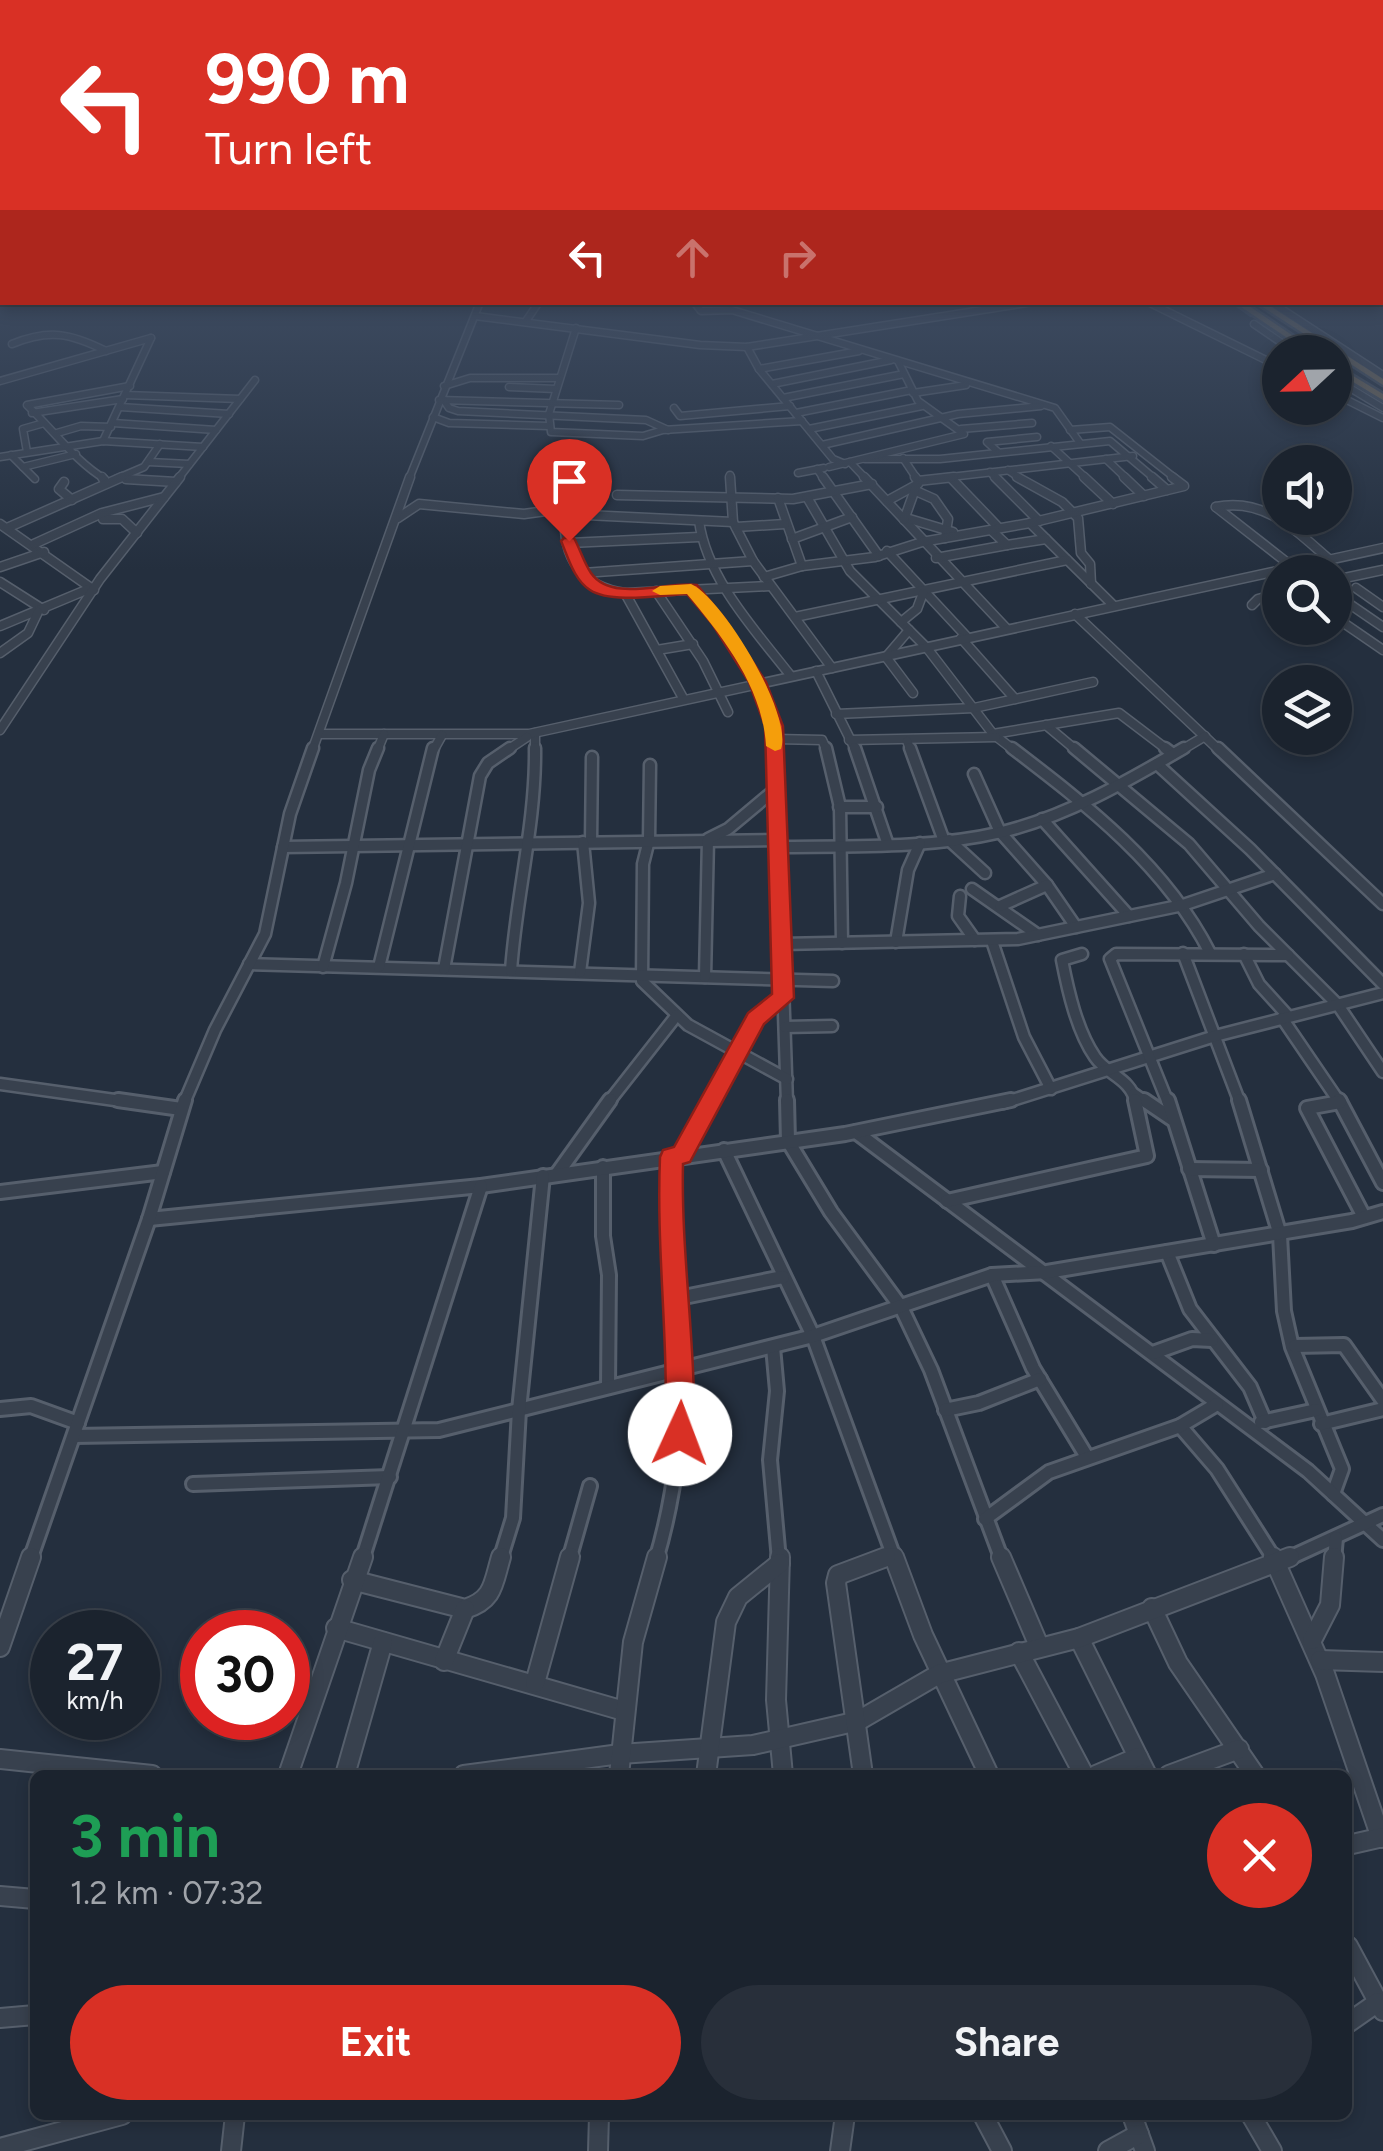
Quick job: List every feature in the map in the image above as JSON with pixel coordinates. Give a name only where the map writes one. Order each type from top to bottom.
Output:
[{"type":"highway","points":[[1352,378],[1383,398]]},
{"type":"street","points":[[0,381],[41,369]]},
{"type":"street","points":[[103,441],[137,369]]},
{"type":"street","points":[[0,1647],[149,1220],[181,1110],[215,1030],[265,934],[290,814],[390,528],[452,369]]},
{"type":"street","points":[[550,429],[549,414],[562,369]]},
{"type":"street","points":[[760,369],[822,445],[831,463]]},
{"type":"street","points":[[772,384],[848,369]]},
{"type":"street","points":[[901,369],[922,406],[961,429],[1032,423]]},
{"type":"street","points":[[928,369],[1046,405],[1060,412],[1059,416],[1080,443]]},
{"type":"street","points":[[783,398],[904,374]]},
{"type":"street","points":[[442,394],[466,378],[559,378]]},
{"type":"street","points":[[0,730],[92,589],[254,380]]},
{"type":"street","points":[[674,408],[680,416],[793,410],[912,389],[980,385]]},
{"type":"street","points":[[105,482],[106,478],[87,470],[69,445],[26,406],[31,401],[130,386]]},
{"type":"street","points":[[509,387],[556,389]]},
{"type":"street","points":[[1352,389],[1383,408]]},
{"type":"street","points":[[442,394],[618,405]]},
{"type":"street","points":[[442,394],[452,410],[651,420],[668,430]]},
{"type":"street","points":[[32,413],[123,400],[240,399]]},
{"type":"street","points":[[123,400],[228,414]]},
{"type":"street","points":[[1352,402],[1383,418]]},
{"type":"street","points":[[822,445],[958,414],[1046,405]]},
{"type":"street","points":[[809,429],[922,406]]},
{"type":"street","points":[[433,417],[449,424],[643,436],[668,430],[802,421]]},
{"type":"street","points":[[27,452],[24,429],[44,423]]},
{"type":"street","points":[[57,433],[81,426],[112,425],[216,430]]},
{"type":"street","points":[[785,524],[568,512],[563,520],[583,573],[596,588],[625,593],[725,588],[767,582],[802,566],[883,554],[947,534],[1034,522],[1184,484],[1110,427],[1070,430]]},
{"type":"street","points":[[492,432],[550,429]]},
{"type":"street","points":[[798,473],[962,436],[961,429]]},
{"type":"street","points":[[998,452],[987,442],[1037,437]]},
{"type":"street","points":[[0,457],[103,441],[203,447]]},
{"type":"street","points":[[865,459],[907,461],[1110,441],[1168,490]]},
{"type":"street","points":[[5,529],[149,462],[160,444]]},
{"type":"street","points":[[1051,446],[1113,504]]},
{"type":"street","points":[[896,451],[907,461],[918,485],[950,522],[947,534]]},
{"type":"street","points":[[23,466],[76,454]]},
{"type":"street","points":[[888,501],[918,485],[951,478],[1144,454]]},
{"type":"street","points":[[11,455],[35,479]]},
{"type":"street","points":[[1106,459],[1144,496]]},
{"type":"street","points":[[149,462],[189,464]]},
{"type":"street","points":[[848,463],[1006,628]]},
{"type":"street","points":[[817,469],[883,554],[964,638],[1015,699]]},
{"type":"street","points":[[1008,470],[1022,483],[1074,513],[1082,529],[1081,553],[1090,564],[1091,584]]},
{"type":"street","points":[[990,472],[1046,538],[1114,606]]},
{"type":"street","points":[[730,476],[734,524],[767,582],[832,668]]},
{"type":"street","points":[[119,478],[176,482]]},
{"type":"street","points":[[951,478],[1008,545]]},
{"type":"street","points":[[617,495],[807,497],[864,479]]},
{"type":"street","points":[[836,489],[864,479]]},
{"type":"street","points":[[64,482],[59,489],[72,500]]},
{"type":"street","points":[[905,519],[918,485]]},
{"type":"street","points":[[678,519],[679,496]]},
{"type":"street","points":[[34,544],[76,525],[164,497]]},
{"type":"street","points":[[807,497],[843,561],[927,648],[994,736],[1082,802],[1183,905],[1210,953]]},
{"type":"street","points":[[778,498],[802,566]]},
{"type":"street","points":[[140,502],[152,512]]},
{"type":"street","points":[[1278,555],[1216,507],[1238,503],[1264,508],[1324,555]]},
{"type":"street","points":[[390,528],[416,504],[524,514],[553,510]]},
{"type":"street","points":[[792,539],[852,517]]},
{"type":"street","points":[[76,525],[116,518],[131,524],[137,532]]},
{"type":"street","points":[[905,519],[947,534]]},
{"type":"street","points":[[698,521],[699,538],[725,588],[790,675]]},
{"type":"street","points":[[5,529],[34,544],[92,589]]},
{"type":"street","points":[[570,544],[699,538]]},
{"type":"street","points":[[936,558],[1046,538]]},
{"type":"street","points":[[1352,555],[1383,548]]},
{"type":"street","points":[[0,567],[44,552]]},
{"type":"street","points":[[1352,560],[1369,557]]},
{"type":"street","points":[[795,617],[1067,560]]},
{"type":"street","points":[[583,573],[754,561]]},
{"type":"street","points":[[1352,576],[1383,570]]},
{"type":"street","points":[[319,734],[532,733],[1006,628],[1262,577]]},
{"type":"street","points":[[0,582],[41,611]]},
{"type":"street","points":[[1356,588],[1383,607]]},
{"type":"street","points":[[0,625],[92,589]]},
{"type":"street","points":[[691,589],[720,623],[757,682],[775,739],[788,1141],[831,1212],[900,1307],[1039,1646]]},
{"type":"street","points":[[656,591],[693,644],[728,712]]},
{"type":"street","points":[[625,593],[683,698]]},
{"type":"street","points":[[900,622],[917,610],[923,593]]},
{"type":"street","points":[[1252,605],[1262,597]]},
{"type":"street","points":[[1352,606],[1383,627]]},
{"type":"street","points":[[0,653],[28,634],[41,611]]},
{"type":"street","points":[[1075,614],[1383,904]]},
{"type":"street","points":[[1352,629],[1380,650]]},
{"type":"street","points":[[886,657],[909,630]]},
{"type":"street","points":[[657,650],[693,644]]},
{"type":"street","points":[[886,657],[913,693]]},
{"type":"street","points":[[816,672],[851,743],[888,845]]},
{"type":"street","points":[[836,714],[974,708],[1093,682]]},
{"type":"street","points":[[826,746],[994,736],[1119,713],[1173,754]]},
{"type":"street","points":[[1046,725],[1172,828],[1338,1005],[1383,1072]]},
{"type":"street","points":[[511,971],[515,915],[537,772],[532,733]]},
{"type":"street","points":[[444,970],[482,770],[532,733]]},
{"type":"street","points":[[322,966],[346,883],[369,770],[384,734]]},
{"type":"street","points":[[378,968],[434,746],[442,735]]},
{"type":"street","points":[[283,848],[708,839],[840,845],[946,841],[1000,832],[1042,819],[1082,802],[1205,736]]},
{"type":"street","points":[[775,739],[822,740],[826,746],[840,807],[842,943]]},
{"type":"street","points":[[907,741],[946,841],[986,873]]},
{"type":"street","points":[[580,972],[589,903],[587,842],[592,757]]},
{"type":"street","points":[[650,764],[640,975],[646,988],[678,1015],[738,1056],[786,1079]]},
{"type":"street","points":[[1156,764],[1275,874],[1383,984]]},
{"type":"street","points":[[974,774],[1000,832],[1047,885],[1076,927]]},
{"type":"street","points":[[708,839],[739,824],[756,803],[776,788]]},
{"type":"street","points":[[840,807],[877,807]]},
{"type":"street","points":[[1042,819],[1130,916]]},
{"type":"street","points":[[705,977],[708,839]]},
{"type":"street","points":[[896,942],[908,870],[920,843]]},
{"type":"street","points":[[782,944],[992,941],[1038,935],[1183,905],[1275,874]]},
{"type":"street","points":[[1000,906],[1047,885]]},
{"type":"street","points":[[972,889],[1038,935]]},
{"type":"street","points":[[960,896],[958,916],[975,940]]},
{"type":"street","points":[[992,941],[1024,1037],[1051,1089]]},
{"type":"street","points":[[1184,953],[1280,1234],[1286,1264],[1284,1315],[1318,1417],[1342,1469],[1333,1494]]},
{"type":"street","points":[[1082,954],[1064,958],[1062,970],[1096,1060],[1112,1070],[1134,1094],[1172,1119]]},
{"type":"street","points":[[1214,1244],[1166,1098],[1110,959],[1116,954],[1288,955]]},
{"type":"street","points":[[1244,954],[1255,978],[1340,1102],[1383,1184]]},
{"type":"street","points":[[249,964],[833,981]]},
{"type":"street","points":[[149,1220],[481,1186],[856,1132],[1002,1104],[1215,1036],[1383,993]]},
{"type":"street","points":[[619,1770],[632,1642],[670,1504],[680,1434],[682,1369],[668,1204],[677,1156],[756,1019],[783,998]]},
{"type":"street","points":[[352,1580],[465,1609],[482,1604],[490,1594],[508,1539],[516,1494],[519,1410],[550,1175],[678,1015]]},
{"type":"street","points":[[786,1026],[832,1026]]},
{"type":"street","points":[[0,1084],[181,1110]]},
{"type":"street","points":[[947,1201],[1144,1158],[1148,1152],[1134,1094]]},
{"type":"street","points":[[1141,1125],[1166,1098]]},
{"type":"street","points":[[1340,1102],[1307,1108],[1364,1217]]},
{"type":"street","points":[[856,1132],[1153,1352],[1333,1494],[1383,1540]]},
{"type":"street","points":[[724,1150],[813,1336],[939,1674],[986,1770]]},
{"type":"street","points":[[604,1167],[602,1200],[609,1275],[608,1387]]},
{"type":"street","points":[[1189,1169],[1261,1170]]},
{"type":"street","points":[[0,1192],[163,1172]]},
{"type":"street","points":[[290,1770],[390,1476],[481,1186]]},
{"type":"street","points":[[0,1409],[22,1405],[44,1408],[76,1430],[439,1430],[813,1336],[992,1275],[1047,1272],[1280,1234],[1383,1212]]},
{"type":"street","points":[[1167,1252],[1190,1309],[1250,1387],[1265,1422]]},
{"type":"street","points":[[992,1275],[1040,1379],[1087,1457]]},
{"type":"street","points":[[674,1299],[782,1277]]},
{"type":"street","points":[[1153,1352],[1192,1339],[1212,1340]]},
{"type":"street","points":[[1295,1346],[1344,1345],[1383,1400]]},
{"type":"street","points":[[773,1346],[776,1391],[770,1460],[779,1517],[776,1700],[782,1770]]},
{"type":"street","points":[[945,1410],[1040,1379]]},
{"type":"street","points":[[985,1519],[1049,1472],[1180,1426],[1218,1404]]},
{"type":"street","points":[[1244,1425],[1383,1409]]},
{"type":"street","points":[[1180,1426],[1222,1471],[1275,1564],[1312,1640],[1382,1838],[1352,1844]]},
{"type":"street","points":[[193,1484],[390,1476]]},
{"type":"street","points":[[535,1683],[590,1486]]},
{"type":"street","points":[[501,1770],[620,1754],[707,1751],[779,1740],[858,1721],[939,1674],[1079,1638],[1275,1564],[1383,1515]]},
{"type":"street","points":[[1312,1640],[1330,1605],[1336,1538]]},
{"type":"street","points":[[863,1770],[858,1721],[846,1664],[838,1575],[894,1554]]},
{"type":"street","points":[[706,1770],[731,1609],[738,1597],[780,1563]]},
{"type":"street","points":[[1152,1608],[1178,1662],[1252,1770]]},
{"type":"street","points":[[444,1660],[465,1609]]},
{"type":"street","points":[[336,1628],[624,1711]]},
{"type":"street","points":[[1079,1638],[1145,1770]]},
{"type":"street","points":[[346,1770],[383,1642]]},
{"type":"street","points":[[1019,1652],[1081,1770]]},
{"type":"street","points":[[1320,1660],[1383,1662]]},
{"type":"street","points":[[1182,1770],[1238,1749]]},
{"type":"street","points":[[1107,1770],[1138,1756]]},
{"type":"street","points":[[0,1759],[104,1770]]},
{"type":"street","points":[[0,1896],[30,1899]]},
{"type":"street","points":[[1352,1953],[1381,2006],[1352,2021]]},
{"type":"street","points":[[0,2018],[30,2015]]},
{"type":"street","points":[[0,2148],[24,2147],[107,2120]]},
{"type":"street","points":[[230,2151],[234,2120]]},
{"type":"street","points":[[598,2151],[599,2120]]},
{"type":"street","points":[[840,2151],[844,2120]]},
{"type":"street","points":[[986,2120],[1002,2151]]},
{"type":"street","points":[[1254,2120],[1272,2151]]},
{"type":"street","points":[[1108,2151],[1139,2134]]},
{"type":"waterway","points":[[1366,390],[1383,401]]},
{"type":"slow traffic","points":[[660,591],[691,589],[720,623],[757,682],[774,726],[775,746]]},
{"type":"route","points":[[569,541],[583,573],[596,588],[625,593],[691,589],[720,623],[757,682],[774,726],[783,998],[756,1019],[698,1119],[682,1155],[672,1157],[668,1204],[682,1369],[680,1434]]}]
